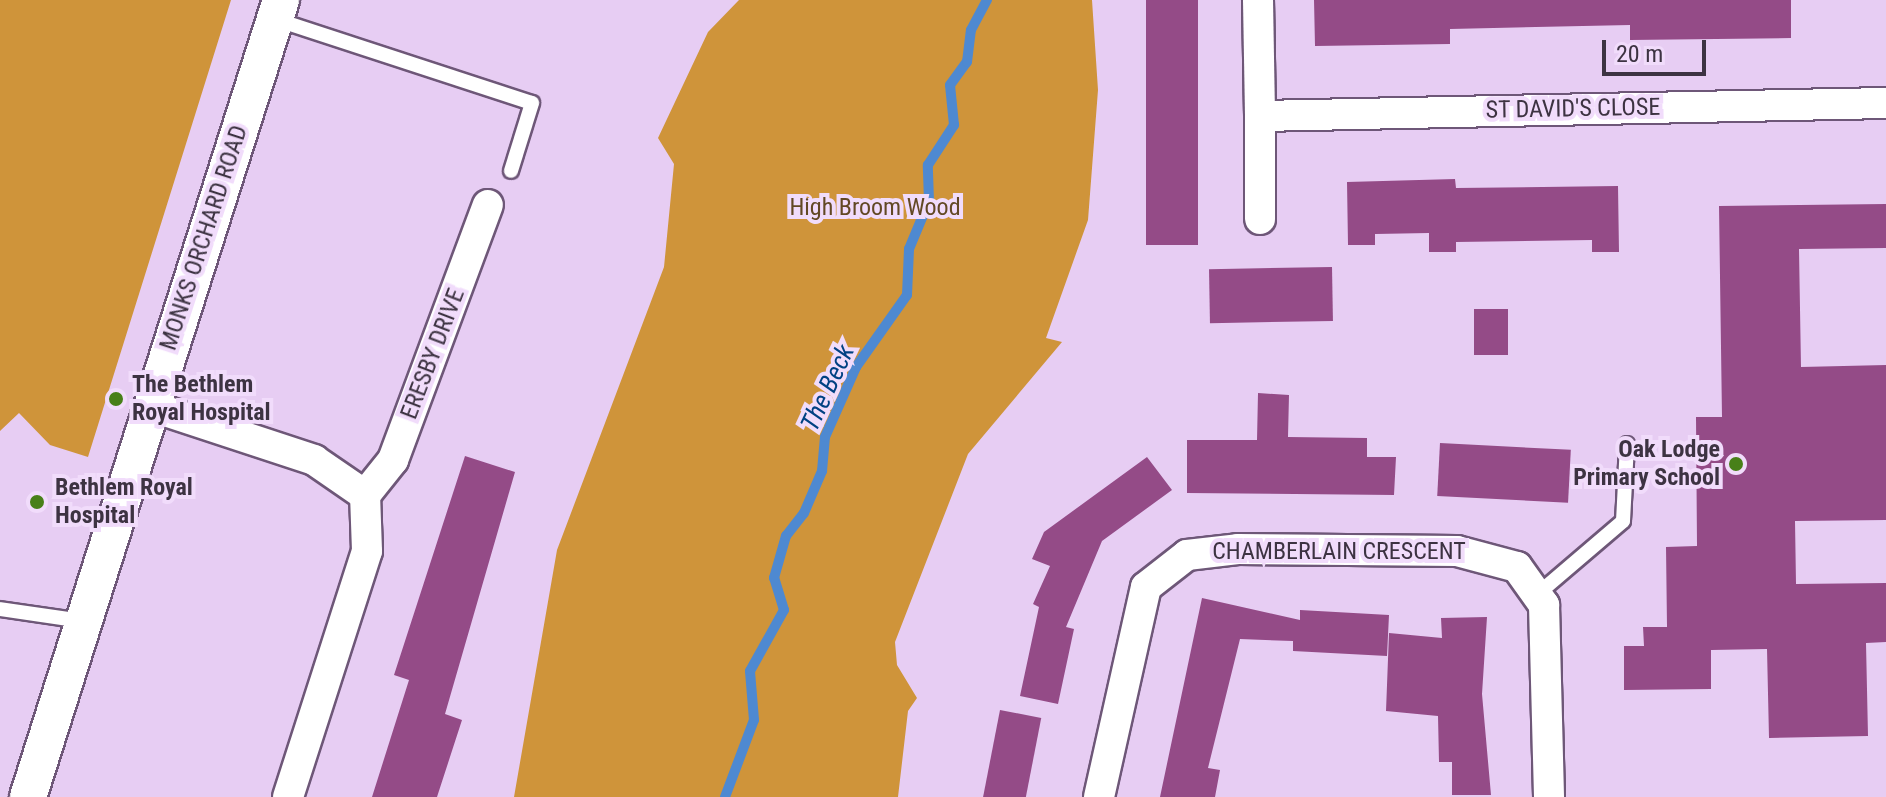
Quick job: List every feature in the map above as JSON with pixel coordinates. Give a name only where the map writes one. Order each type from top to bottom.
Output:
[{"type":"street","points":[[1258,0],[1260,219]]},
{"type":"street","name":"MONKS ORCHARD ROAD","points":[[28,797],[278,10]]},
{"type":"street","name":"ST DAVID'S CLOSE","points":[[1260,116],[1886,103]]},
{"type":"street","name":"ERESBY DRIVE","points":[[365,495],[393,460],[488,205]]},
{"type":"street","points":[[150,406],[314,460],[365,495],[367,551],[288,797]]},
{"type":"street","name":"CHAMBERLAIN CRESCENT","points":[[1099,797],[1141,601],[1154,576],[1187,555],[1475,553],[1517,567],[1540,592]]},
{"type":"street","points":[[1540,592],[1549,797]]},
{"type":"lane","points":[[278,10],[532,103],[511,171]]},
{"type":"lane","points":[[1540,592],[1623,521],[1627,444]]},
{"type":"lane","points":[[0,609],[82,621]]},
{"type":"green space","points":[[0,0],[231,0],[88,457],[50,445],[19,413],[0,431]]},
{"type":"green space","name":"High Broom Wood","points":[[739,0],[1092,0],[1098,90],[1088,220],[1046,338],[1062,342],[968,454],[895,642],[897,665],[917,698],[908,711],[898,797],[514,797],[557,550],[664,267],[674,164],[658,138],[708,32]]},
{"type":"building","points":[[1146,0],[1198,0],[1198,245],[1146,245]]},
{"type":"building","points":[[1314,0],[1791,0],[1791,38],[1630,40],[1630,25],[1450,29],[1450,44],[1315,46]]},
{"type":"building","points":[[1455,179],[1456,188],[1618,186],[1619,252],[1592,252],[1592,240],[1456,242],[1456,252],[1429,252],[1429,233],[1375,234],[1375,245],[1348,245],[1347,182]]},
{"type":"building","points":[[1886,204],[1886,248],[1799,249],[1801,367],[1886,365],[1886,520],[1795,521],[1796,584],[1886,583],[1886,642],[1866,643],[1868,736],[1769,738],[1767,649],[1711,650],[1711,689],[1624,690],[1624,646],[1644,646],[1643,627],[1667,627],[1666,547],[1697,546],[1696,417],[1722,417],[1719,206]]},
{"type":"building","points":[[1332,267],[1333,321],[1210,323],[1209,269]]},
{"type":"building","points":[[1474,309],[1508,309],[1508,355],[1474,355]]},
{"type":"building","points":[[1258,393],[1289,395],[1288,437],[1367,438],[1367,457],[1396,457],[1394,495],[1187,493],[1187,440],[1257,440]]},
{"type":"building","points":[[1440,443],[1571,450],[1568,503],[1437,496]]},
{"type":"building","points":[[465,456],[515,472],[445,714],[462,720],[437,797],[372,797],[409,680],[394,675]]},
{"type":"building","points":[[1147,457],[1172,490],[1102,541],[1066,627],[1074,629],[1058,704],[1020,696],[1039,607],[1033,604],[1050,566],[1032,559],[1044,532]]},
{"type":"building","points":[[1202,598],[1300,620],[1300,610],[1389,615],[1387,656],[1293,651],[1293,641],[1240,639],[1208,768],[1220,770],[1215,797],[1160,797]]},
{"type":"building","points":[[1487,617],[1482,694],[1491,795],[1452,795],[1452,762],[1439,762],[1438,716],[1386,711],[1389,633],[1442,638],[1441,618]]},
{"type":"building","points":[[1000,710],[1041,718],[1026,797],[983,797]]},
{"type":"waterway","name":"The Beck","points":[[725,797],[754,720],[750,671],[784,610],[774,578],[786,536],[804,513],[822,471],[825,437],[856,367],[907,295],[909,249],[929,201],[928,165],[954,125],[950,85],[967,62],[971,30],[987,0]]},
{"type":"place","name":"The Bethlem Royal Hospital","points":[[116,399]]},
{"type":"place","name":"Oak Lodge Primary School","points":[[1736,464]]},
{"type":"place","name":"Bethlem Royal Hospital","points":[[37,502]]}]
